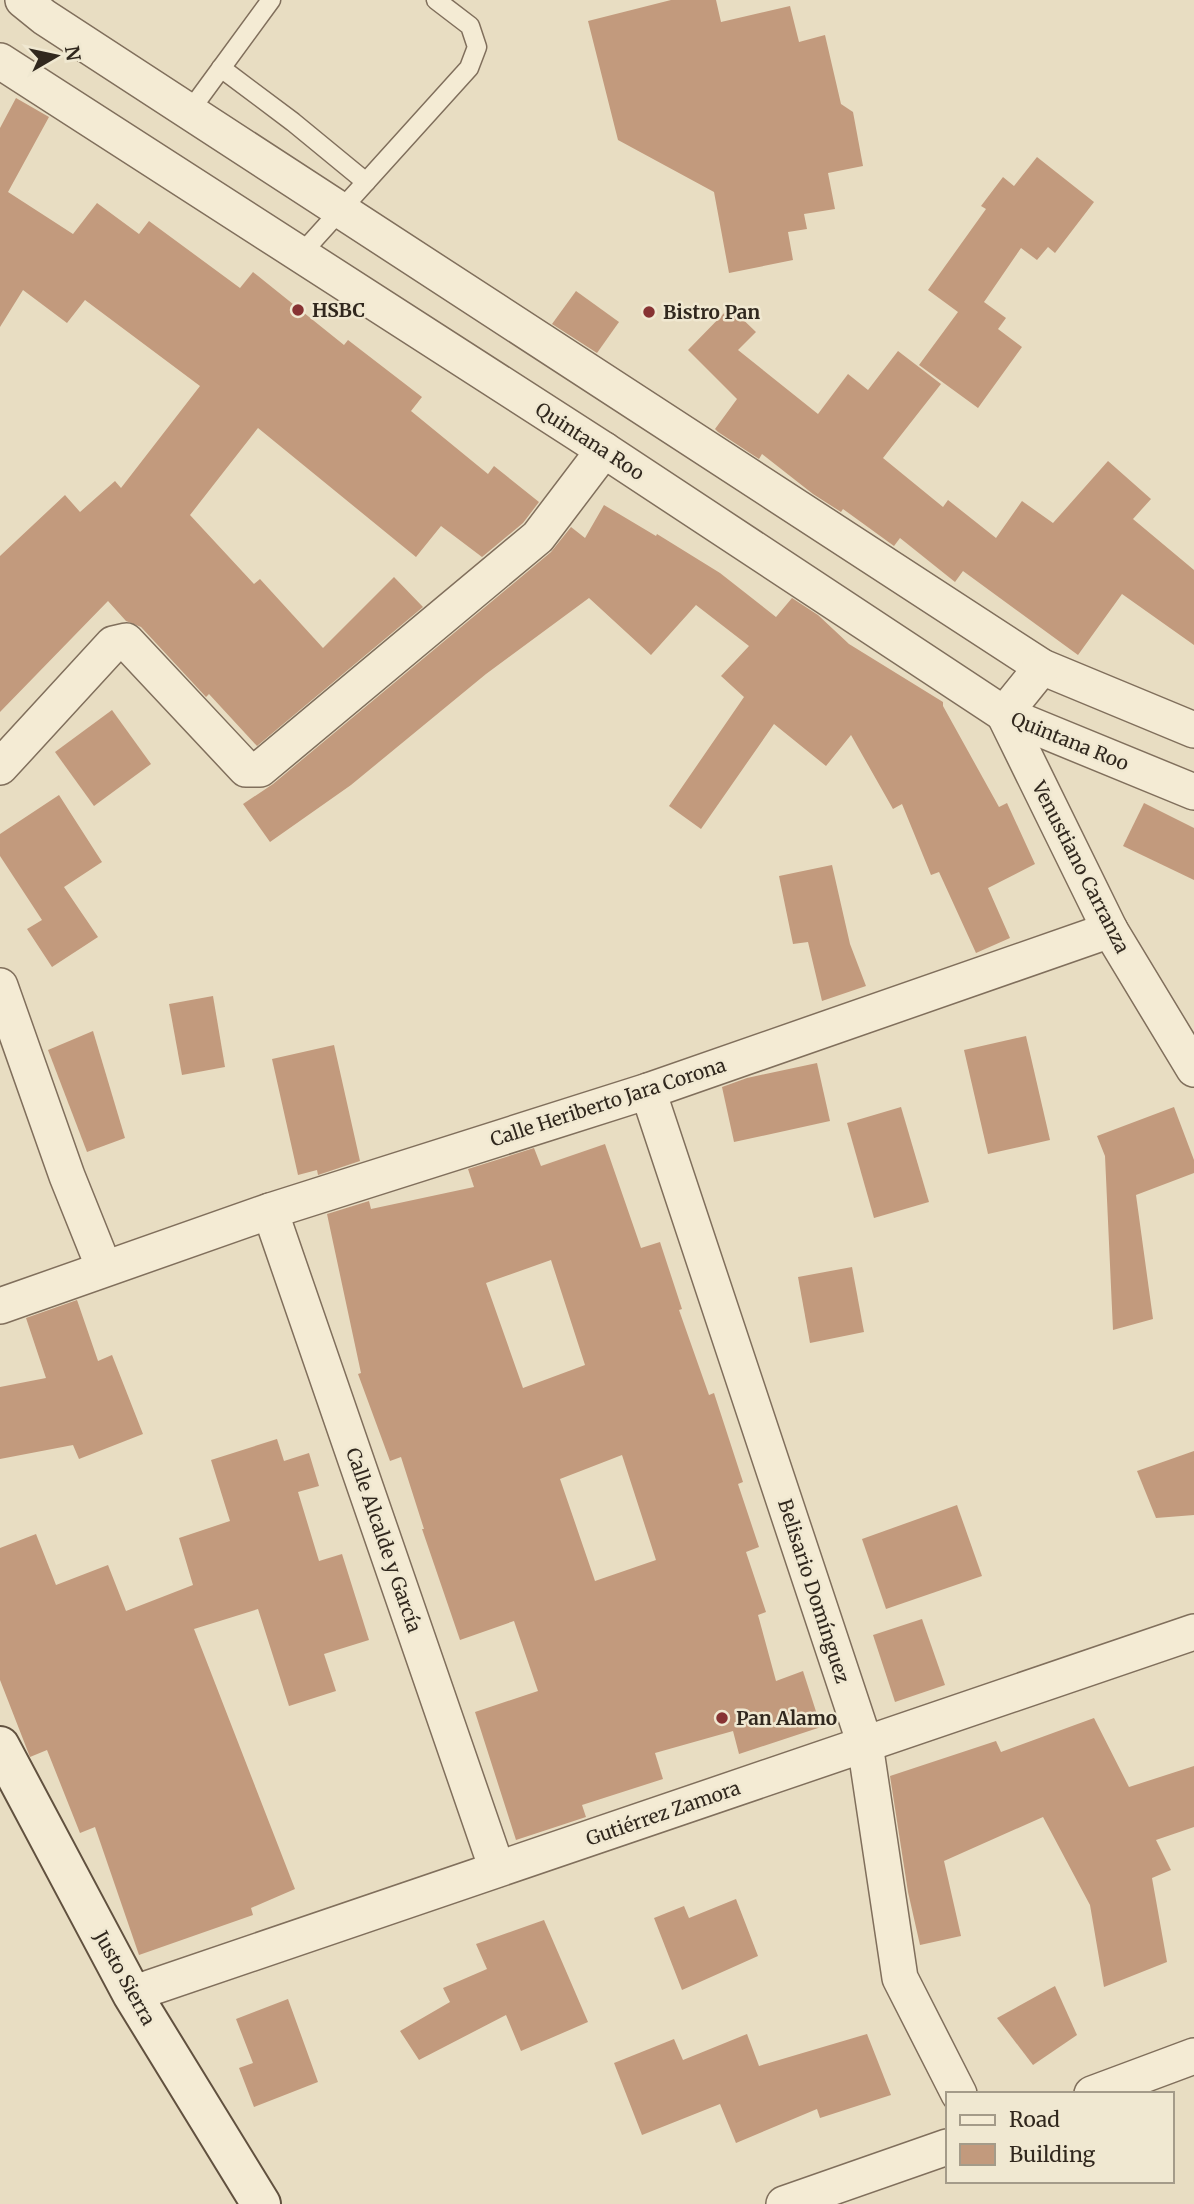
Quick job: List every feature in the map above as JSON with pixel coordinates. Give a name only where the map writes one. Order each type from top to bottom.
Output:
[{"type":"main road","name":"Justo Sierra","points":[[0,1746],[132,1994],[261,2204]]},
{"type":"street","points":[[23,0],[44,17],[340,211],[1042,667],[1194,730]]},
{"type":"street","name":"Quintana Roo","points":[[0,61],[604,450],[1004,714],[1194,792]]},
{"type":"street","points":[[0,766],[113,644],[126,641],[246,769],[260,769],[538,537],[604,450]]},
{"type":"street","points":[[1004,714],[1042,667]]},
{"type":"street","name":"Venustiano Carranza","points":[[1004,714],[1110,930],[1194,1069]]},
{"type":"street","name":"Calle Heriberto Jara Corona","points":[[0,1306],[270,1212],[648,1091],[1110,930]]},
{"type":"street","points":[[0,986],[67,1175],[104,1268]]},
{"type":"street","name":"Belisario Domínguez","points":[[648,1091],[865,1744],[900,1978],[958,2092]]},
{"type":"street","name":"Calle Alcalde y García","points":[[270,1212],[498,1869]]},
{"type":"street","name":"Gutiérrez Zamora","points":[[132,1994],[1194,1632]]},
{"type":"street","points":[[1097,2092],[1194,2056]]},
{"type":"street","points":[[784,2204],[946,2147]]},
{"type":"lane","points":[[189,112],[271,0]]},
{"type":"lane","points":[[300,255],[469,68],[477,47],[470,26],[436,0]]},
{"type":"lane","points":[[221,68],[366,182]]},
{"type":"building","points":[[671,0],[716,0],[721,22],[790,6],[799,42],[825,35],[841,104],[853,112],[863,166],[828,173],[835,209],[804,214],[807,229],[788,232],[793,260],[729,273],[714,192],[618,140],[588,21]]},
{"type":"building","points":[[16,98],[49,117],[8,192],[73,234],[97,203],[139,234],[149,221],[240,288],[253,272],[344,345],[348,340],[422,397],[411,411],[488,474],[494,466],[539,502],[523,523],[482,557],[441,526],[416,557],[258,428],[190,515],[254,584],[260,579],[323,648],[394,577],[423,607],[257,746],[209,694],[206,697],[141,627],[126,621],[108,601],[0,712],[0,556],[65,495],[80,512],[115,481],[121,488],[200,386],[85,300],[67,323],[23,290],[0,327],[0,128]]},
{"type":"building","points":[[1037,157],[1094,202],[1055,253],[1048,247],[1037,260],[1021,248],[984,302],[1006,318],[998,329],[1022,347],[978,408],[919,365],[958,312],[928,290],[986,209],[981,206],[1003,177],[1014,186]]},
{"type":"building","points":[[576,291],[619,322],[597,353],[552,324]]},
{"type":"building","points":[[730,307],[756,332],[738,350],[818,414],[848,374],[868,390],[898,351],[941,384],[883,458],[943,507],[948,500],[996,538],[1022,501],[1053,523],[1108,461],[1151,499],[1133,519],[1194,570],[1194,645],[1122,594],[1078,655],[963,571],[955,582],[900,538],[894,546],[843,509],[841,512],[813,494],[762,454],[759,459],[718,432],[715,429],[737,399],[688,350]]},
{"type":"building","points":[[604,505],[720,573],[776,617],[792,598],[818,615],[849,644],[943,702],[999,807],[1007,803],[1035,864],[988,888],[1010,938],[976,953],[939,872],[931,875],[902,804],[893,809],[851,735],[826,766],[774,724],[701,829],[669,806],[744,697],[721,676],[749,646],[696,605],[651,655],[589,598],[486,674],[351,785],[270,842],[243,804],[273,784],[551,552],[571,527],[585,538]]},
{"type":"building","points":[[112,710],[151,764],[94,806],[55,752]]},
{"type":"building","points":[[59,795],[102,862],[64,887],[98,937],[52,967],[27,929],[42,920],[0,856],[0,834]]},
{"type":"building","points":[[1144,803],[1194,828],[1194,880],[1123,846]]},
{"type":"building","points":[[832,865],[850,944],[866,986],[822,1001],[808,942],[793,944],[779,876]]},
{"type":"building","points":[[213,996],[225,1067],[182,1075],[169,1004]]},
{"type":"building","points":[[93,1031],[125,1138],[87,1152],[48,1050]]},
{"type":"building","points":[[1026,1036],[1050,1140],[988,1154],[964,1050]]},
{"type":"building","points":[[334,1045],[360,1161],[318,1175],[317,1170],[298,1175],[272,1059]]},
{"type":"building","points":[[817,1063],[830,1121],[734,1142],[722,1087],[747,1078]]},
{"type":"building","points":[[901,1107],[929,1202],[874,1218],[847,1123]]},
{"type":"building","points":[[1174,1107],[1194,1160],[1194,1173],[1136,1195],[1153,1319],[1113,1330],[1105,1156],[1097,1136]]},
{"type":"building","points":[[605,1144],[641,1248],[660,1242],[682,1309],[679,1310],[709,1395],[714,1393],[743,1482],[738,1484],[759,1547],[746,1552],[766,1612],[758,1615],[776,1681],[803,1671],[821,1727],[739,1754],[733,1731],[655,1753],[663,1779],[582,1805],[586,1817],[516,1840],[475,1712],[538,1691],[514,1621],[460,1640],[422,1529],[401,1457],[390,1461],[358,1374],[361,1373],[327,1214],[369,1201],[371,1209],[474,1187],[468,1169],[534,1148],[541,1166]],"holes":[[[551,1260],[585,1365],[523,1388],[486,1283]],[[622,1455],[656,1560],[595,1581],[560,1479]]]},
{"type":"building","points":[[852,1267],[864,1332],[810,1343],[798,1277]]},
{"type":"building","points":[[77,1300],[98,1361],[112,1355],[143,1434],[79,1459],[73,1445],[0,1459],[0,1387],[46,1378],[26,1318]]},
{"type":"building","points":[[277,1439],[284,1461],[309,1453],[319,1486],[298,1492],[319,1561],[342,1554],[369,1640],[324,1654],[336,1691],[289,1706],[258,1609],[194,1629],[295,1889],[251,1908],[253,1915],[139,1955],[95,1827],[80,1833],[47,1750],[30,1757],[0,1680],[0,1548],[36,1534],[56,1585],[108,1565],[126,1611],[193,1585],[179,1538],[230,1521],[211,1460]]},
{"type":"building","points":[[1194,1451],[1194,1515],[1156,1518],[1137,1471]]},
{"type":"building","points":[[957,1505],[982,1576],[886,1609],[862,1539]]},
{"type":"building","points":[[922,1619],[945,1685],[895,1702],[873,1635]]},
{"type":"building","points":[[1094,1718],[1129,1787],[1194,1766],[1194,1827],[1156,1840],[1171,1870],[1152,1878],[1167,1962],[1104,1987],[1090,1905],[1043,1817],[944,1861],[961,1936],[920,1945],[908,1892],[890,1776],[996,1741],[1001,1752]]},
{"type":"building","points":[[736,1899],[758,1956],[682,1990],[654,1918],[684,1906],[689,1918]]},
{"type":"building","points":[[544,1920],[588,2022],[521,2051],[506,2015],[419,2060],[400,2031],[450,2002],[443,1988],[487,1969],[476,1944]]},
{"type":"building","points":[[1055,1986],[1077,2035],[1033,2065],[997,2018]]},
{"type":"building","points":[[288,1999],[318,2082],[254,2107],[239,2068],[253,2063],[236,2019]]},
{"type":"building","points":[[747,2034],[759,2066],[867,2034],[891,2095],[820,2118],[817,2109],[736,2143],[720,2104],[642,2135],[614,2063],[674,2039],[683,2060]]},
{"type":"place","name":"HSBC","points":[[298,310]]},
{"type":"place","name":"Bistro Pan","points":[[649,312]]},
{"type":"place","name":"Pan Alamo","points":[[722,1718]]}]
